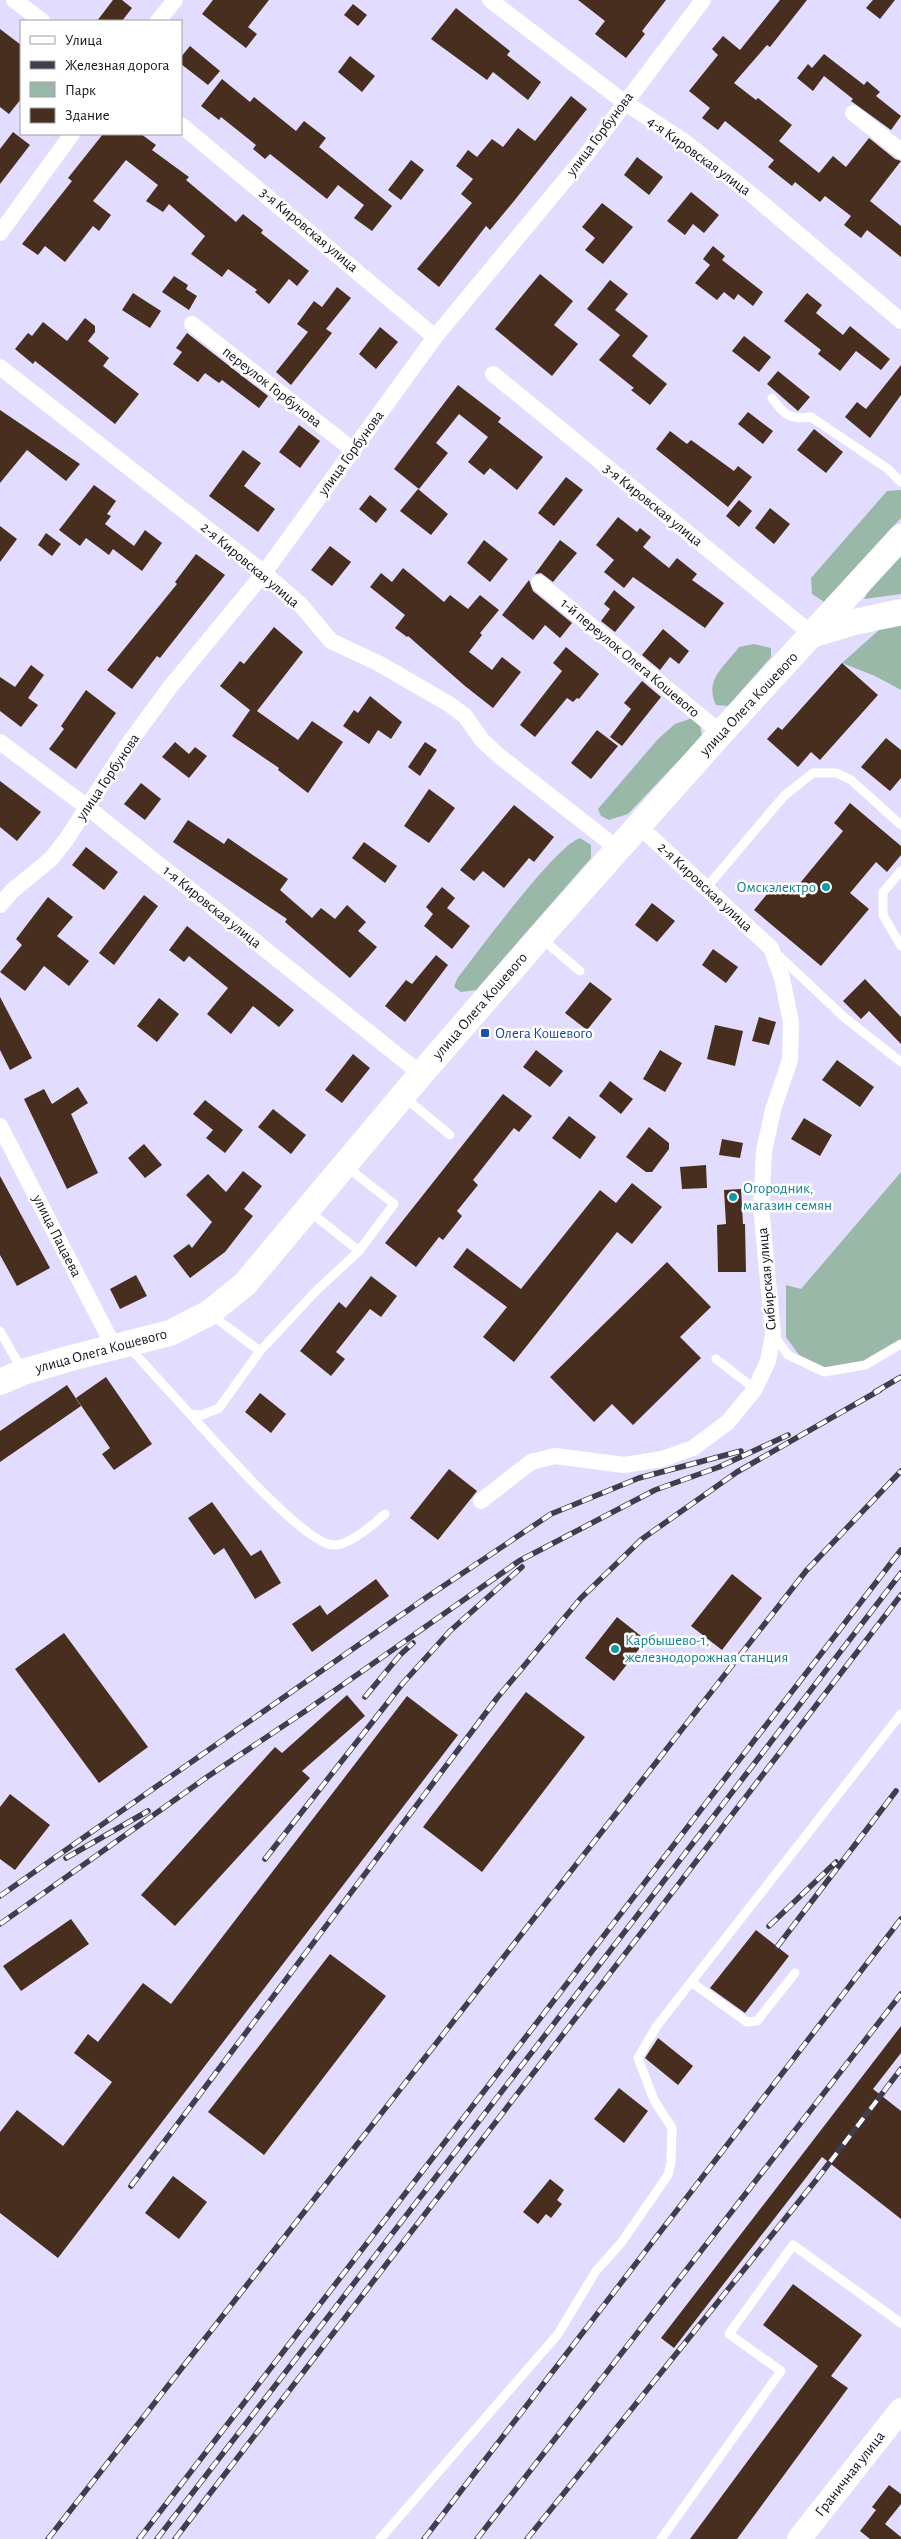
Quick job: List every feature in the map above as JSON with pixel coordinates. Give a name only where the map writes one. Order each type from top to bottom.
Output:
[{"type":"main road","name":"улица Олега Кошевого","points":[[12,1377],[170,1333],[209,1313],[245,1284],[402,1096],[539,938],[721,734],[901,537]]},
{"type":"main road","points":[[847,596],[848,612],[861,620]]},
{"type":"main road","points":[[813,635],[861,620],[901,612]]},
{"type":"main road","name":"Граничная улица","points":[[799,2539],[901,2410]]},
{"type":"street","points":[[14,0],[41,20]]},
{"type":"street","points":[[159,20],[175,0]]},
{"type":"street","name":"4-я Кировская улица","points":[[490,0],[624,102],[685,142],[751,194],[901,321]]},
{"type":"street","name":"улица Горбунова","points":[[0,905],[12,891],[50,858],[66,840],[126,747],[171,686],[264,573],[435,337],[586,155],[702,0]]},
{"type":"street","points":[[853,113],[901,151]]},
{"type":"street","name":"3-я Кировская улица","points":[[182,125],[435,337]]},
{"type":"street","points":[[0,233],[71,135]]},
{"type":"street","name":"переулок Горбунова","points":[[192,324],[353,450]]},
{"type":"street","name":"2-я Кировская улица","points":[[0,367],[264,573],[299,603],[331,641],[378,663],[465,716],[482,740],[498,755],[618,849]]},
{"type":"street","name":"3-я Кировская улица","points":[[493,374],[813,635]]},
{"type":"street","name":"1-й переулок Олега Кошевого","points":[[539,583],[721,734]]},
{"type":"street","name":"1-я Кировская улица","points":[[0,742],[87,807],[421,1074]]},
{"type":"street","name":"2-я Кировская улица","points":[[639,826],[770,948]]},
{"type":"street","name":"Сибирская улица","points":[[481,1501],[531,1462],[555,1456],[624,1465],[662,1459],[693,1448],[728,1422],[755,1388],[768,1361],[773,1334],[761,1207],[764,1151],[773,1110],[790,1060],[791,1022],[782,978],[770,948]]},
{"type":"street","name":"улица Пацаева","points":[[0,1126],[120,1346]]},
{"type":"lane","points":[[772,398],[782,411],[797,419],[811,416],[888,469],[901,482]]},
{"type":"lane","points":[[706,888],[784,796],[813,773],[837,773],[851,780],[901,826]]},
{"type":"lane","points":[[901,871],[883,892],[882,915],[901,946]]},
{"type":"lane","points":[[539,938],[580,970]]},
{"type":"lane","points":[[770,948],[845,1018],[901,1062]]},
{"type":"lane","points":[[402,1096],[450,1135]]},
{"type":"lane","points":[[190,1414],[202,1415],[219,1408],[260,1351],[316,1291],[359,1251],[394,1204],[345,1165]]},
{"type":"lane","points":[[308,1210],[359,1251]]},
{"type":"lane","points":[[209,1313],[260,1351]]},
{"type":"lane","points":[[0,1331],[12,1377]]},
{"type":"lane","points":[[773,1334],[788,1355],[824,1372],[865,1365],[901,1344]]},
{"type":"lane","points":[[120,1346],[190,1414],[260,1489],[316,1540],[334,1545],[359,1536],[385,1514]]},
{"type":"lane","points":[[716,1360],[755,1388]]},
{"type":"lane","points":[[380,2539],[558,2334],[596,2271],[620,2243],[668,2175],[671,2163],[672,2128],[654,2100],[638,2058],[656,2027],[901,1714]]},
{"type":"lane","points":[[691,1982],[747,2022],[757,2021],[795,1973]]},
{"type":"lane","points":[[661,2539],[781,2372],[729,2334],[793,2245],[901,2323]]},
{"type":"green space","points":[[901,490],[901,518],[824,602],[812,594],[811,578],[887,491]]},
{"type":"green space","points":[[901,554],[901,594],[864,599],[872,585]]},
{"type":"green space","points":[[901,626],[901,690],[875,676],[842,663],[879,630]]},
{"type":"green space","points":[[754,644],[771,648],[771,657],[728,706],[716,705],[712,688],[717,674],[739,647]]},
{"type":"green space","points":[[692,718],[700,724],[702,736],[628,814],[609,820],[601,816],[598,809],[658,739],[675,724]]},
{"type":"green space","points":[[580,838],[591,845],[591,858],[476,990],[461,992],[454,987],[457,979],[498,925],[536,879],[553,859]]},
{"type":"green space","points":[[901,1172],[901,1341],[864,1362],[826,1368],[799,1355],[786,1337],[786,1285],[801,1289]]},
{"type":"building","points":[[113,0],[122,0],[132,8],[123,20],[98,20]]},
{"type":"building","points":[[213,0],[269,0],[248,27],[257,34],[246,48],[202,14]]},
{"type":"building","points":[[578,0],[666,0],[642,31],[645,34],[626,58],[595,34],[605,21]]},
{"type":"building","points":[[780,0],[807,0],[770,47],[767,45],[734,83],[756,100],[758,98],[792,125],[779,141],[819,173],[833,156],[846,167],[869,138],[895,159],[901,161],[870,201],[901,226],[901,257],[867,230],[861,238],[844,225],[851,216],[825,196],[820,202],[795,182],[792,186],[768,167],[774,160],[725,121],[718,130],[702,118],[710,108],[689,91],[718,55],[712,49],[723,36],[740,50]]},
{"type":"building","points":[[873,0],[895,0],[880,19],[866,8]]},
{"type":"building","points":[[353,4],[367,15],[358,26],[344,15]]},
{"type":"building","points":[[456,8],[510,51],[507,55],[541,82],[528,100],[493,72],[487,80],[431,39]]},
{"type":"building","points":[[0,29],[20,44],[20,100],[9,114],[0,107]]},
{"type":"building","points":[[190,46],[220,71],[208,85],[182,65],[182,56]]},
{"type":"building","points":[[824,54],[864,85],[867,81],[880,92],[876,96],[901,116],[891,130],[851,101],[853,99],[824,76],[813,91],[797,78],[808,64],[812,68]]},
{"type":"building","points":[[350,56],[375,76],[362,92],[338,72]]},
{"type":"building","points":[[222,79],[250,102],[254,97],[296,131],[304,121],[326,138],[319,147],[392,206],[372,231],[354,218],[364,205],[338,185],[327,199],[270,154],[265,159],[253,149],[256,145],[221,117],[219,120],[201,106]]},
{"type":"building","points":[[571,96],[587,109],[490,230],[486,226],[439,287],[417,269],[472,203],[461,194],[473,179],[456,166],[468,150],[477,157],[492,139],[503,147],[518,128],[535,141]]},
{"type":"building","points":[[13,132],[30,145],[0,184],[0,149]]},
{"type":"building","points":[[102,135],[142,135],[156,145],[152,150],[189,177],[186,180],[236,222],[243,214],[263,230],[261,233],[309,271],[297,286],[289,279],[269,304],[255,292],[257,290],[228,269],[222,277],[191,254],[205,236],[169,204],[163,212],[146,201],[158,185],[126,160],[93,201],[111,215],[99,231],[93,226],[65,262],[45,246],[38,255],[22,244],[72,181],[68,178]]},
{"type":"building","points":[[637,157],[663,177],[649,195],[624,175]]},
{"type":"building","points":[[411,160],[424,170],[401,200],[388,190]]},
{"type":"building","points":[[691,192],[719,215],[704,233],[693,224],[685,235],[667,221]]},
{"type":"building","points":[[602,203],[633,227],[603,264],[585,250],[595,238],[582,227]]},
{"type":"building","points":[[713,246],[725,256],[722,260],[763,292],[753,306],[738,294],[734,300],[724,292],[717,300],[695,283],[710,265],[703,259]]},
{"type":"building","points":[[540,274],[573,301],[554,325],[578,344],[552,376],[495,329]]},
{"type":"building","points":[[174,276],[188,285],[186,289],[197,296],[189,310],[162,292]]},
{"type":"building","points":[[610,280],[628,294],[615,310],[648,336],[632,356],[667,384],[650,405],[631,390],[634,388],[599,360],[620,335],[587,309]]},
{"type":"building","points":[[337,287],[351,298],[326,329],[332,333],[291,385],[276,372],[308,332],[297,324],[314,301],[322,307]]},
{"type":"building","points":[[133,293],[161,311],[150,328],[122,310]]},
{"type":"building","points":[[807,293],[822,305],[816,313],[843,335],[850,326],[890,359],[881,370],[856,351],[840,371],[818,354],[821,350],[784,321]]},
{"type":"building","points":[[85,318],[95,326],[95,332],[88,341],[109,358],[103,366],[139,394],[115,424],[35,361],[33,364],[15,349],[28,333],[32,336],[43,322],[67,341]]},
{"type":"building","points":[[380,327],[398,342],[376,369],[359,354]]},
{"type":"building","points":[[187,333],[268,396],[259,408],[222,380],[219,383],[205,373],[198,382],[173,364],[182,352],[176,348]]},
{"type":"building","points":[[744,336],[771,357],[759,372],[732,351]]},
{"type":"building","points":[[901,365],[901,395],[870,438],[845,417],[857,402],[866,409]]},
{"type":"building","points":[[778,371],[810,397],[798,411],[767,384]]},
{"type":"building","points":[[458,385],[501,418],[498,422],[543,457],[517,490],[490,468],[484,475],[468,462],[488,437],[459,414],[436,443],[448,453],[419,489],[394,469]]},
{"type":"building","points":[[0,410],[80,464],[66,481],[27,450],[0,483]]},
{"type":"building","points":[[748,412],[773,431],[763,444],[738,424]]},
{"type":"building","points":[[299,425],[320,441],[300,468],[279,452]]},
{"type":"building","points":[[814,429],[843,452],[826,473],[797,450]]},
{"type":"building","points":[[670,431],[687,444],[691,440],[734,471],[738,466],[752,477],[728,507],[656,449]]},
{"type":"building","points":[[243,450],[261,463],[244,486],[275,509],[258,532],[209,496]]},
{"type":"building","points":[[566,477],[583,490],[554,526],[538,513]]},
{"type":"building","points":[[94,485],[116,501],[107,514],[111,516],[105,524],[134,546],[145,530],[162,543],[142,571],[113,549],[109,555],[86,538],[80,546],[59,530]]},
{"type":"building","points":[[418,489],[448,514],[431,535],[400,511]]},
{"type":"building","points":[[370,495],[387,509],[376,523],[359,509]]},
{"type":"building","points":[[739,500],[752,511],[739,527],[726,516]]},
{"type":"building","points":[[770,508],[790,524],[774,544],[755,528]]},
{"type":"building","points":[[618,517],[637,532],[640,528],[651,537],[643,547],[669,568],[677,558],[697,574],[692,580],[724,603],[705,628],[633,577],[624,588],[604,572],[614,560],[596,545]]},
{"type":"building","points":[[0,526],[17,539],[0,562]]},
{"type":"building","points":[[46,533],[61,544],[52,556],[38,545]]},
{"type":"building","points":[[484,540],[508,559],[490,582],[467,563]]},
{"type":"building","points":[[560,540],[577,553],[553,582],[541,573],[535,574]]},
{"type":"building","points":[[330,546],[351,562],[332,586],[311,570]]},
{"type":"building","points":[[196,554],[225,575],[160,658],[157,656],[132,689],[107,670],[177,584],[175,582]]},
{"type":"building","points":[[403,568],[444,602],[450,595],[468,609],[480,595],[499,610],[480,633],[482,635],[469,652],[492,670],[502,657],[521,672],[493,708],[408,636],[395,628],[405,615],[370,587],[381,573],[392,582]]},
{"type":"building","points":[[529,580],[533,591],[572,623],[560,638],[545,625],[533,640],[502,615]]},
{"type":"building","points":[[614,590],[635,607],[615,632],[601,621],[610,609],[604,604]]},
{"type":"building","points":[[274,627],[303,652],[257,711],[298,740],[312,721],[343,742],[308,793],[278,770],[279,768],[232,736],[250,710],[220,686],[240,661],[244,664]]},
{"type":"building","points":[[663,629],[689,651],[679,664],[670,657],[660,670],[642,655]]},
{"type":"building","points":[[566,647],[599,674],[579,699],[577,698],[573,702],[567,698],[535,737],[520,725],[562,671],[553,663]]},
{"type":"building","points":[[842,663],[878,695],[820,760],[811,752],[798,767],[767,739],[778,727],[782,730]]},
{"type":"building","points":[[31,665],[44,675],[28,698],[38,705],[21,727],[0,711],[0,677],[15,687]]},
{"type":"building","points":[[642,681],[661,697],[622,746],[610,737],[631,709],[624,703]]},
{"type":"building","points":[[86,690],[116,713],[76,769],[49,749],[64,729],[61,726]]},
{"type":"building","points":[[370,696],[402,722],[391,739],[378,730],[369,744],[343,726],[354,710],[358,713]]},
{"type":"building","points":[[597,730],[618,746],[591,779],[571,763]]},
{"type":"building","points":[[886,738],[901,750],[901,778],[890,791],[861,767]]},
{"type":"building","points":[[175,742],[189,754],[195,747],[207,756],[189,778],[162,757]]},
{"type":"building","points":[[425,742],[437,750],[420,776],[408,767]]},
{"type":"building","points":[[0,781],[41,812],[17,841],[0,827]]},
{"type":"building","points":[[141,783],[161,799],[145,820],[124,804]]},
{"type":"building","points":[[429,789],[455,808],[429,843],[404,826]]},
{"type":"building","name":"Омскэлектро","points":[[850,803],[901,846],[901,855],[887,872],[876,862],[850,893],[869,909],[821,966],[754,910],[777,882],[791,894],[843,831],[834,823]]},
{"type":"building","points":[[514,805],[554,837],[534,862],[529,858],[504,888],[483,871],[474,881],[460,870]]},
{"type":"building","points":[[188,820],[224,844],[228,838],[288,879],[280,890],[312,918],[321,908],[335,919],[347,905],[366,922],[358,931],[377,947],[350,978],[285,922],[287,919],[173,842]]},
{"type":"building","points":[[364,842],[397,866],[385,883],[352,858]]},
{"type":"building","points":[[86,847],[118,872],[104,890],[72,865]]},
{"type":"building","points":[[442,887],[455,898],[447,908],[470,926],[452,949],[424,926],[433,914],[426,907]]},
{"type":"building","points":[[144,895],[158,906],[114,965],[99,953]]},
{"type":"building","points":[[48,897],[73,917],[57,936],[89,961],[69,986],[44,966],[25,991],[0,972],[22,945],[16,939]]},
{"type":"building","points":[[652,903],[675,921],[657,942],[635,925]]},
{"type":"building","points":[[187,926],[294,1010],[279,1027],[253,1006],[231,1034],[207,1014],[228,988],[189,956],[184,962],[169,950]]},
{"type":"building","points":[[713,949],[738,967],[726,983],[702,965]]},
{"type":"building","points":[[436,955],[448,965],[405,1022],[385,1006],[406,980],[412,984]]},
{"type":"building","points":[[865,979],[901,1017],[901,1044],[869,1011],[861,1019],[843,1001]]},
{"type":"building","points":[[590,982],[612,999],[587,1030],[565,1013]]},
{"type":"building","points":[[0,997],[32,1058],[10,1070],[0,1050]]},
{"type":"building","points":[[159,998],[179,1014],[157,1042],[137,1026]]},
{"type":"building","points":[[759,1017],[776,1022],[769,1045],[752,1041]]},
{"type":"building","points":[[715,1025],[743,1031],[735,1066],[707,1059]]},
{"type":"building","points":[[536,1050],[563,1071],[550,1087],[523,1067]]},
{"type":"building","points":[[660,1050],[682,1063],[665,1092],[643,1079]]},
{"type":"building","points":[[353,1054],[370,1068],[342,1103],[325,1090]]},
{"type":"building","points":[[837,1060],[874,1087],[860,1107],[822,1080]]},
{"type":"building","points":[[610,1081],[633,1099],[621,1114],[599,1096]]},
{"type":"building","points":[[78,1087],[88,1103],[71,1114],[98,1173],[67,1189],[24,1099],[44,1089],[52,1104]]},
{"type":"building","points":[[503,1094],[532,1116],[519,1132],[514,1128],[473,1180],[478,1185],[457,1211],[462,1216],[443,1240],[439,1237],[416,1267],[385,1243]]},
{"type":"building","points":[[205,1100],[243,1130],[225,1153],[206,1138],[213,1130],[193,1114]]},
{"type":"building","points":[[273,1109],[306,1135],[291,1154],[258,1127]]},
{"type":"building","points":[[569,1116],[596,1137],[580,1159],[552,1138]]},
{"type":"building","points":[[804,1118],[832,1135],[820,1156],[791,1139]]},
{"type":"building","points":[[649,1127],[669,1143],[669,1149],[652,1172],[646,1172],[626,1157]]},
{"type":"building","points":[[722,1139],[743,1143],[740,1158],[719,1155]]},
{"type":"building","points":[[144,1144],[162,1165],[145,1178],[128,1158]]},
{"type":"building","points":[[706,1165],[707,1188],[682,1189],[680,1167]]},
{"type":"building","points":[[243,1171],[262,1186],[244,1209],[253,1216],[225,1252],[190,1278],[173,1256],[189,1244],[192,1248],[212,1222],[186,1195],[208,1174],[226,1192]]},
{"type":"building","points":[[0,1176],[50,1268],[17,1286],[0,1255]]},
{"type":"building","points":[[632,1183],[662,1207],[632,1244],[617,1232],[514,1362],[483,1337],[507,1307],[453,1267],[467,1248],[521,1289],[600,1190],[616,1203]]},
{"type":"building","points":[[741,1189],[743,1224],[745,1224],[746,1272],[718,1272],[717,1225],[726,1224],[724,1190]]},
{"type":"building","points":[[667,1262],[711,1307],[680,1337],[701,1358],[633,1425],[612,1404],[594,1422],[550,1377]]},
{"type":"building","points":[[136,1275],[147,1296],[120,1309],[110,1289]]},
{"type":"building","points":[[371,1276],[397,1296],[381,1317],[370,1309],[336,1352],[345,1359],[331,1376],[300,1351],[339,1302],[346,1308]]},
{"type":"building","points":[[106,1377],[152,1444],[114,1470],[102,1454],[110,1448],[76,1398]]},
{"type":"building","points":[[67,1385],[81,1406],[0,1462],[0,1431]]},
{"type":"building","points":[[260,1393],[286,1414],[271,1433],[245,1412]]},
{"type":"building","points":[[449,1469],[477,1491],[438,1540],[410,1518]]},
{"type":"building","points":[[212,1502],[251,1556],[261,1550],[281,1583],[255,1599],[224,1548],[214,1555],[188,1518]]},
{"type":"building","points":[[732,1574],[762,1598],[722,1650],[691,1626]]},
{"type":"building","points":[[376,1579],[389,1596],[312,1652],[292,1624],[320,1605],[327,1615]]},
{"type":"building","name":"Карбышево-1, железнодорожная станция","points":[[617,1617],[646,1640],[614,1681],[585,1658]]},
{"type":"building","points":[[64,1633],[148,1747],[99,1783],[15,1669]]},
{"type":"building","points":[[526,1692],[585,1737],[482,1872],[423,1827]]},
{"type":"building","points":[[347,1695],[365,1716],[302,1771],[310,1778],[175,1926],[141,1895],[275,1747],[282,1753]]},
{"type":"building","points":[[407,1696],[458,1735],[58,2258],[0,2213],[0,2132],[17,2110],[63,2146],[112,2082],[74,2053],[88,2034],[98,2042],[143,1983],[171,2004]]},
{"type":"building","points":[[10,1794],[50,1825],[15,1870],[0,1859],[0,1807]]},
{"type":"building","points":[[71,1919],[89,1944],[21,1991],[3,1966]]},
{"type":"building","points":[[756,1930],[789,1956],[745,2013],[710,1988]]},
{"type":"building","points":[[330,1954],[386,1996],[264,2155],[208,2112]]},
{"type":"building","points":[[901,2026],[901,2053],[873,2089],[901,2111],[901,2219],[822,2157],[674,2348],[661,2338]]},
{"type":"building","points":[[658,2038],[693,2066],[678,2085],[645,2058]]},
{"type":"building","points":[[619,2088],[648,2111],[624,2143],[594,2119]]},
{"type":"building","points":[[173,2176],[207,2202],[179,2239],[145,2213]]},
{"type":"building","points":[[550,2179],[564,2190],[557,2200],[562,2204],[551,2218],[546,2214],[538,2224],[523,2212]]},
{"type":"building","points":[[793,2284],[862,2335],[831,2376],[848,2388],[737,2539],[690,2539],[818,2366],[763,2325]]},
{"type":"building","points":[[889,2485],[901,2494],[901,2504],[885,2524],[901,2539],[870,2539],[860,2531],[876,2510],[872,2507]]},
{"type":"railway","points":[[875,1392],[901,1377]]},
{"type":"railway","points":[[131,2186],[497,1698],[581,1598],[642,1539],[737,1472],[880,1390]]},
{"type":"railway","points":[[0,1924],[207,1777],[304,1712],[519,1561],[655,1490],[719,1467],[788,1435]]},
{"type":"railway","points":[[0,1896],[427,1597],[551,1514],[639,1478],[741,1451]]},
{"type":"railway","points":[[48,2539],[806,1571],[901,1471]]},
{"type":"railway","points":[[139,2539],[901,1550]]},
{"type":"railway","points":[[265,1859],[403,1683],[450,1631],[522,1567]]},
{"type":"railway","points":[[157,2539],[901,1573]]},
{"type":"railway","points":[[175,2539],[901,1595]]},
{"type":"railway","points":[[365,1697],[400,1655],[413,1643]]},
{"type":"railway","points":[[777,1947],[896,1791]]},
{"type":"railway","points":[[66,1858],[148,1811]]},
{"type":"railway","points":[[769,1926],[836,1862]]},
{"type":"railway","points":[[424,2539],[901,1919]]},
{"type":"railway","points":[[477,2539],[901,1994]]},
{"type":"railway","points":[[527,2539],[817,2179],[901,2069]]},
{"type":"place","name":"Омскэлектро","points":[[826,887]]},
{"type":"place","name":"Олега Кошевого","points":[[485,1033]]},
{"type":"place","name":"Огородник, магазин семян","points":[[733,1197]]},
{"type":"place","name":"Карбышево-1, железнодорожная станция","points":[[615,1649]]}]
